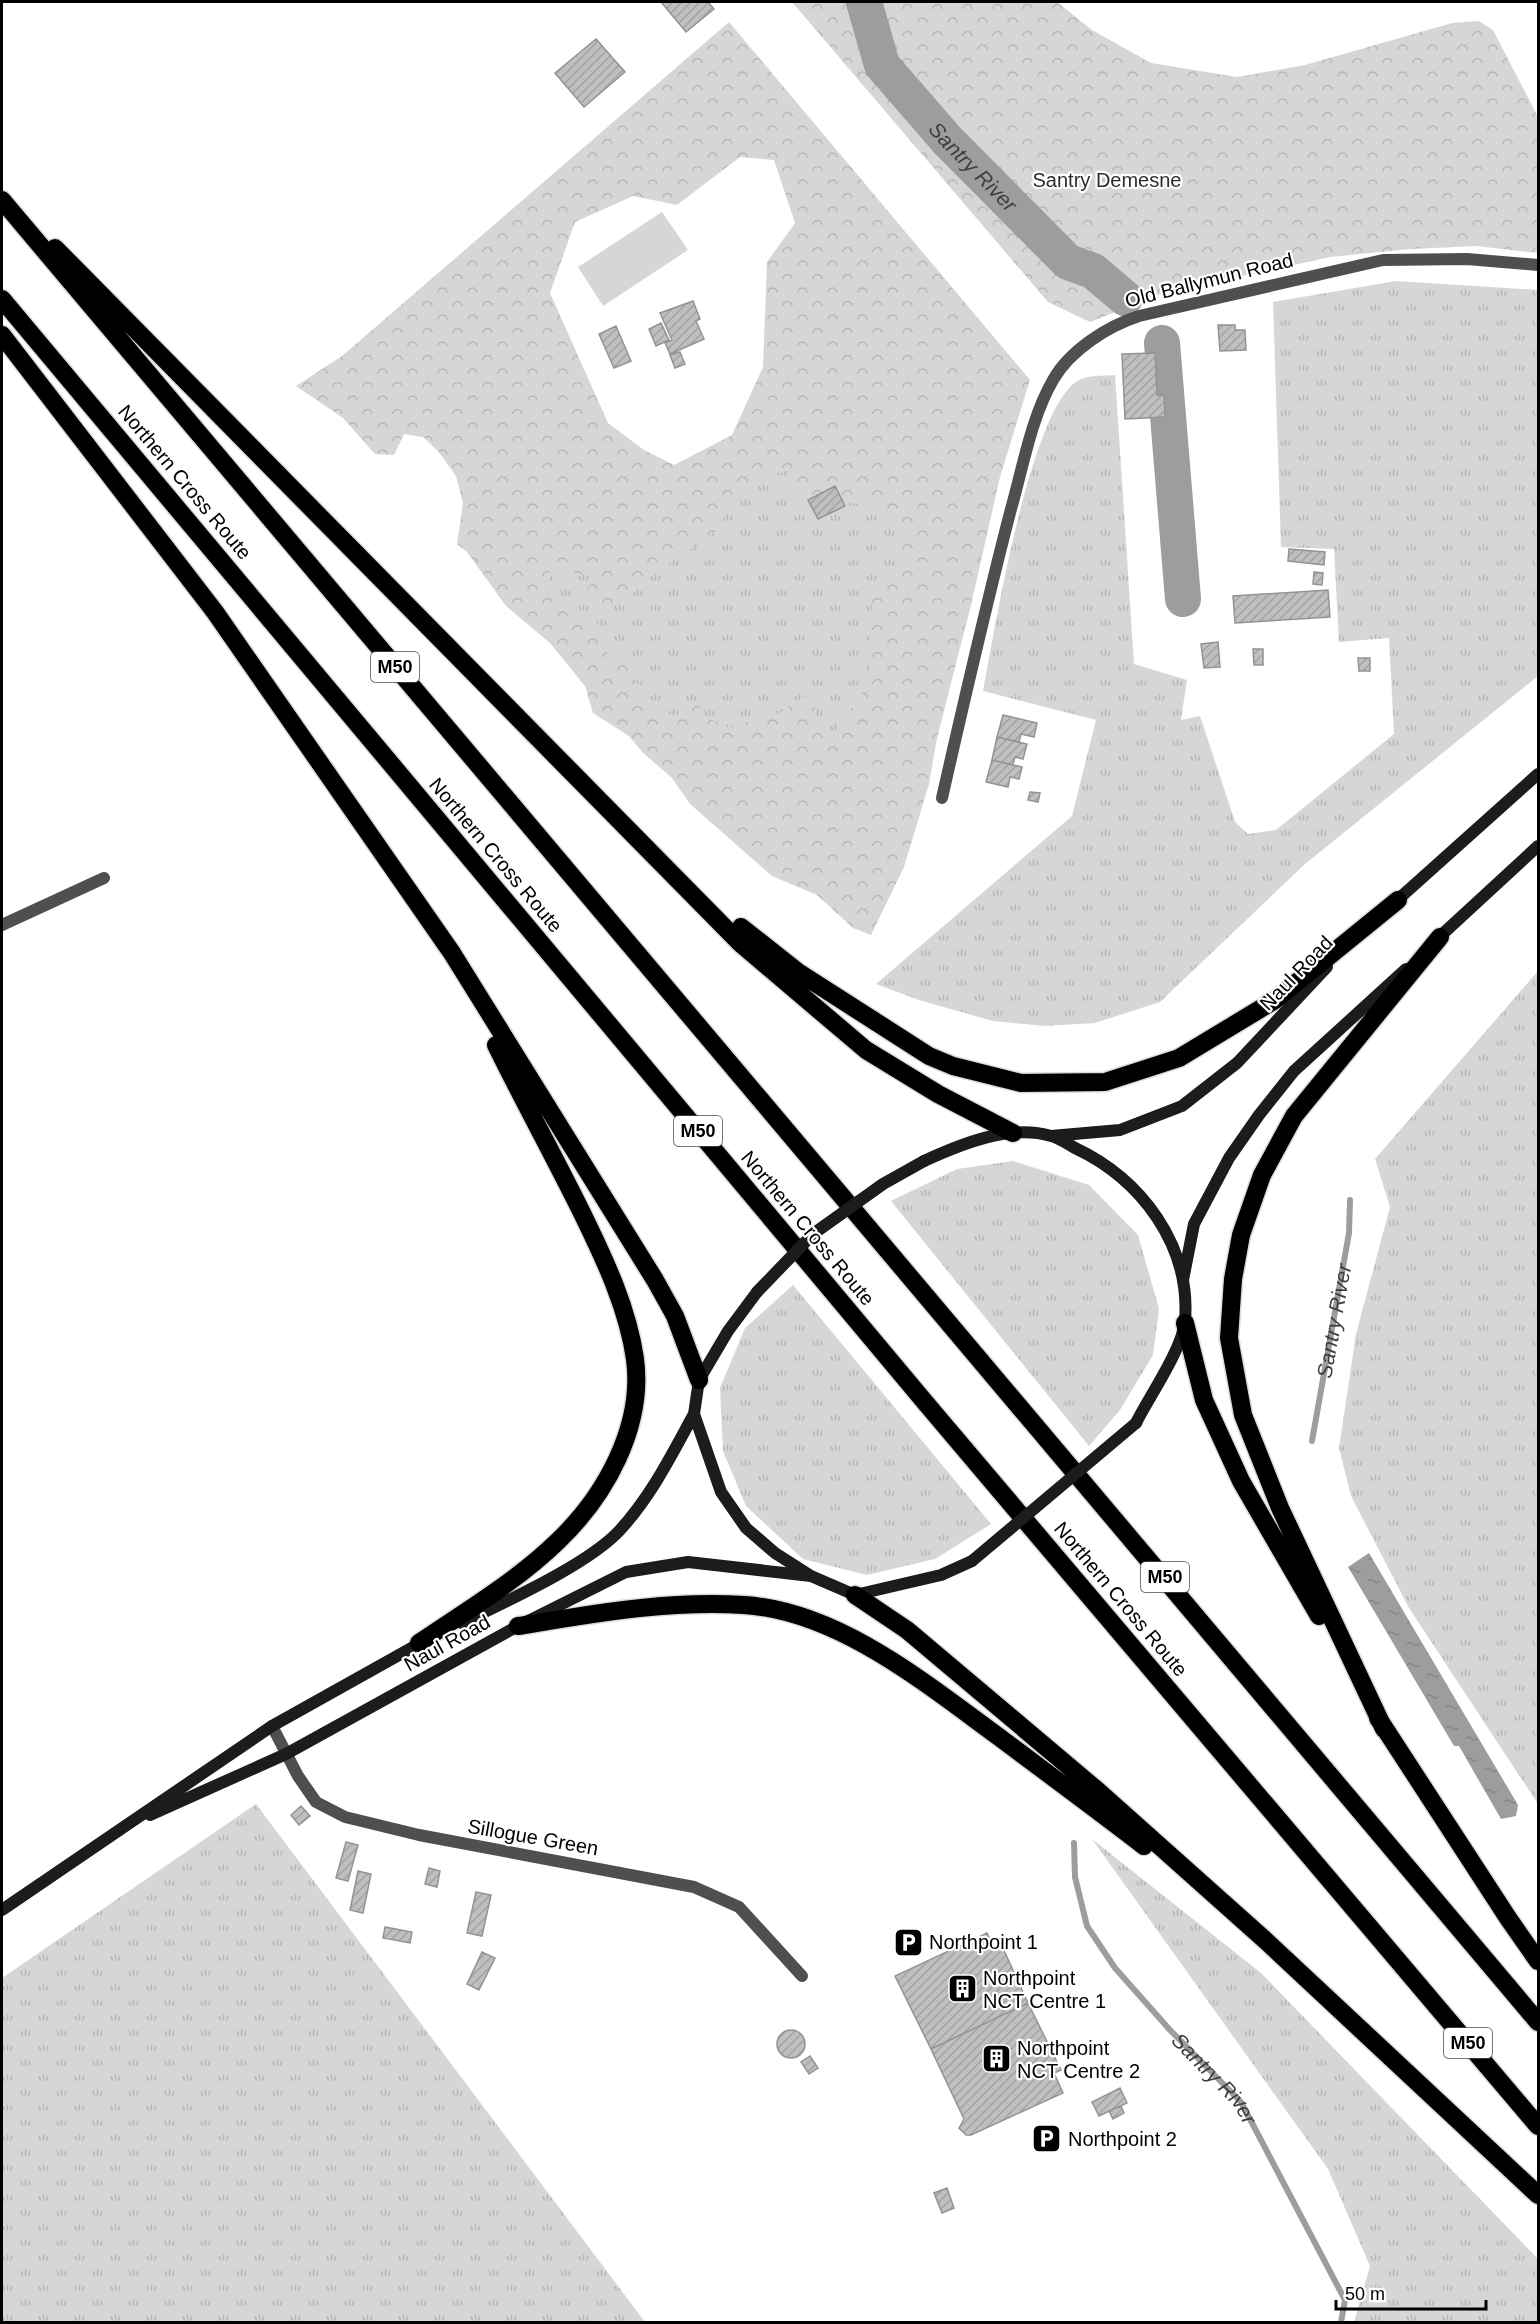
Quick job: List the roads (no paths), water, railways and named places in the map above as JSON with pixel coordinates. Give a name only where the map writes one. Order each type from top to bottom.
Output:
[{"type":"highway","points":[[2,193],[741,944],[866,1050],[938,1094],[1013,1133]]},
{"type":"highway","name":"Northern Cross Route","points":[[2,200],[1539,2022]]},
{"type":"highway","name":"Northern Cross Route","points":[[2,299],[939,1419],[1539,2126]]},
{"type":"highway","points":[[2,335],[214,612],[452,953],[655,1280],[675,1316],[699,1380]]},
{"type":"highway","points":[[642,843],[798,972],[918,1049],[953,1066],[1021,1083],[1105,1082],[1179,1058],[1275,1000],[1398,900]]},
{"type":"highway","points":[[1384,1729],[1280,1508],[1243,1415],[1229,1338],[1233,1279],[1241,1235],[1262,1175],[1294,1116],[1440,937]]},
{"type":"highway","points":[[419,1643],[529,1567],[567,1531],[597,1496],[624,1445],[634,1398],[635,1360],[624,1312],[604,1258],[452,953]]},
{"type":"highway","points":[[1185,1323],[1204,1400],[1241,1481],[1384,1729],[1539,1960]]},
{"type":"highway","points":[[855,1595],[926,1646],[1098,1791],[1265,1940],[1539,2195]]},
{"type":"highway","points":[[518,1626],[683,1604],[746,1605],[802,1617],[842,1634],[923,1681],[1088,1803],[1265,1940]]},
{"type":"main road","name":"Naul Road","points":[[1051,1136],[1120,1130],[1182,1106],[1238,1063],[1308,986],[1398,900],[1539,774]]},
{"type":"main road","points":[[1184,1280],[1175,1249],[1157,1217],[1134,1188],[1103,1161],[1051,1136],[1013,1133],[958,1145],[883,1184],[813,1234],[757,1292],[728,1331],[699,1380],[694,1414],[721,1492],[746,1527],[775,1553],[811,1576],[855,1595],[941,1575],[972,1560],[1136,1423],[1172,1357],[1185,1323],[1184,1280],[1194,1224],[1229,1158],[1259,1115],[1294,1071],[1539,846]]},
{"type":"main road","name":"Naul Road","points":[[2,1910],[119,1828],[272,1726],[419,1643],[490,1609],[600,1548],[619,1531],[650,1493],[694,1414]]},
{"type":"main road","name":"Naul Road","points":[[119,1828],[286,1754],[518,1626],[626,1572],[688,1562],[811,1576]]},
{"type":"street","name":"Old Ballymun Road","points":[[942,798],[981,621],[1041,407],[1053,380],[1065,363],[1103,333],[1127,320],[1156,310],[1383,260],[1467,259],[1539,265]]},
{"type":"street","points":[[2,925],[104,878]]},
{"type":"street","name":"Sillogue Green","points":[[272,1726],[286,1754],[316,1802],[345,1817],[441,1840],[646,1876],[703,1891],[739,1906],[802,1976]]},
{"type":"water","points":[[1369,1553],[1518,1805],[1516,1816],[1501,1819],[1459,1746],[1454,1746],[1348,1567]]},
{"type":"waterway","name":"Santry River","points":[[864,2],[882,65],[947,140],[1068,262],[1093,271],[1125,298]]},
{"type":"waterway","name":"Santry River","points":[[1162,343],[1183,599]]},
{"type":"waterway","name":"Santry River","points":[[1312,1441],[1349,1233],[1350,1200]]},
{"type":"waterway","name":"Santry River","points":[[1074,1843],[1075,1877],[1087,1926],[1115,1968],[1170,2030],[1241,2102],[1345,2300],[1341,2322]]},
{"type":"place","name":"Northpoint 1","points":[[908,1942]]},
{"type":"place","name":"Northpoint NCT Centre 1","points":[[962,1989]]},
{"type":"place","name":"Northpoint NCT Centre 2","points":[[996,2059]]},
{"type":"place","name":"Northpoint 2","points":[[1047,2139]]},
{"type":"park label","name":"Santry Demesne","points":[[1107,180]]}]
